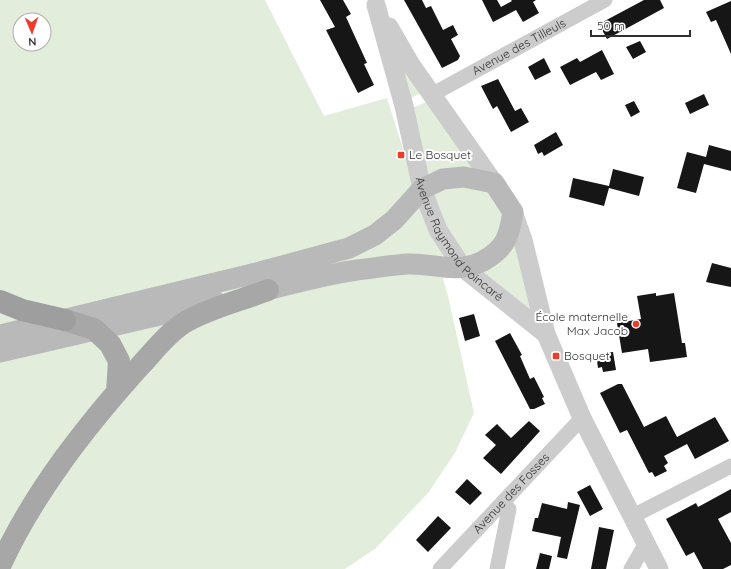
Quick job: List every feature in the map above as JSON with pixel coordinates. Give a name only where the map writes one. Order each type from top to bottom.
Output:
[{"type":"highway","points":[[0,301],[22,310],[65,320]]},
{"type":"main road","points":[[0,335],[260,272],[349,248],[375,235],[394,220],[422,189],[443,179],[464,177],[494,183]]},
{"type":"main road","name":"Avenue Raymond Poincaré","points":[[494,183],[513,212]]},
{"type":"main road","points":[[0,352],[94,329],[355,270],[410,264],[450,269],[463,268],[482,261],[500,250],[510,234],[513,212]]},
{"type":"main road","points":[[0,566],[16,531],[46,485],[117,392],[160,344],[188,320],[268,290]]},
{"type":"main road","points":[[65,320],[94,329],[110,344],[119,360],[117,392]]},
{"type":"street","name":"Avenue des Tilleuls","points":[[433,94],[605,0]]},
{"type":"street","name":"Avenue Raymond Poincaré","points":[[375,2],[411,65],[433,94],[494,183]]},
{"type":"street","name":"Avenue Raymond Poincaré","points":[[375,2],[404,106],[422,189],[438,230],[463,268],[546,334]]},
{"type":"street","points":[[404,106],[433,94]]},
{"type":"street","name":"Avenue Raymond Poincaré","points":[[513,212],[524,240],[546,334],[582,418],[659,569]]},
{"type":"street","name":"Avenue des Fosses","points":[[440,569],[582,418]]},
{"type":"street","points":[[633,516],[731,466]]},
{"type":"street","points":[[497,569],[509,509],[503,503]]},
{"type":"street","points":[[631,569],[642,550],[648,547]]},
{"type":"green space","points":[[0,0],[265,0],[324,116],[387,98],[421,206],[445,257],[437,258],[448,296],[474,413],[455,453],[428,493],[375,549],[345,569],[0,569]]},
{"type":"green space","points":[[403,70],[421,93],[411,98]]},
{"type":"green space","points":[[426,102],[476,170],[429,174],[424,171],[412,108]]},
{"type":"green space","points":[[450,185],[490,191],[503,212],[500,238],[467,259],[450,240],[432,194]]},
{"type":"green space","points":[[515,242],[538,316],[480,273]]},
{"type":"building","points":[[320,0],[343,0],[351,14],[346,17],[367,63],[364,64],[374,85],[358,93],[326,30],[335,27]]},
{"type":"building","points":[[404,0],[422,0],[426,8],[431,6],[443,30],[453,25],[458,35],[451,39],[460,56],[458,60],[442,68]]},
{"type":"building","points":[[482,0],[497,0],[501,7],[512,1],[511,0],[536,0],[533,2],[539,13],[523,22],[516,10],[493,22]]},
{"type":"building","points":[[644,0],[660,0],[664,8],[607,39],[599,24]]},
{"type":"building","points":[[731,1],[731,54],[716,20],[711,22],[706,12]]},
{"type":"building","points":[[640,41],[646,52],[633,59],[626,47]]},
{"type":"building","points":[[602,50],[614,74],[601,80],[596,72],[570,85],[560,67],[577,58],[580,62]]},
{"type":"building","points":[[544,58],[551,72],[535,80],[528,67]]},
{"type":"building","points":[[498,79],[515,111],[521,108],[529,122],[511,132],[497,106],[493,109],[481,86]]},
{"type":"building","points":[[704,94],[709,105],[690,114],[685,103]]},
{"type":"building","points":[[634,101],[640,112],[631,117],[625,105]]},
{"type":"building","points":[[556,132],[563,145],[544,156],[542,152],[538,154],[534,145]]},
{"type":"building","points":[[709,145],[731,151],[731,171],[704,164],[696,193],[677,188],[687,152],[706,157]]},
{"type":"building","points":[[613,169],[644,177],[639,196],[609,188],[604,206],[569,197],[573,178],[609,186]]},
{"type":"building","points":[[712,263],[731,268],[731,287],[706,282]]},
{"type":"building","points":[[656,293],[656,296],[674,293],[682,343],[685,343],[687,357],[650,362],[648,349],[622,353],[617,323],[641,319],[637,296]]},
{"type":"building","points":[[474,314],[480,336],[465,341],[459,318]]},
{"type":"building","points":[[510,333],[522,355],[520,356],[530,379],[534,377],[544,397],[542,398],[545,404],[534,409],[530,409],[495,341]]},
{"type":"building","points":[[613,352],[616,370],[603,372],[602,367],[598,368],[596,354]]},
{"type":"building","points":[[618,384],[622,384],[644,427],[666,416],[677,437],[715,417],[729,441],[695,459],[687,444],[664,456],[668,463],[664,466],[667,471],[655,477],[652,472],[649,473],[627,430],[620,433],[600,393]]},
{"type":"building","points":[[529,421],[540,431],[501,474],[483,458],[496,445],[485,435],[497,424],[511,438]]},
{"type":"building","points":[[467,479],[482,493],[470,505],[455,492]]},
{"type":"building","points":[[590,485],[603,509],[590,516],[577,492]]},
{"type":"building","points":[[731,489],[731,512],[718,519],[731,543],[731,565],[723,569],[703,569],[694,552],[686,556],[666,519],[696,503],[698,507]]},
{"type":"building","points":[[568,502],[580,505],[567,559],[557,557],[561,537],[532,531],[535,518],[538,518],[542,503],[567,509]]},
{"type":"building","points":[[438,516],[451,528],[428,552],[416,540]]},
{"type":"building","points":[[599,527],[614,530],[606,569],[591,569]]},
{"type":"building","points":[[540,553],[552,556],[549,569],[536,569]]},
{"type":"place","name":"Le Bosquet","points":[[401,155]]},
{"type":"place","name":"École maternelle Max Jacob","points":[[636,324]]},
{"type":"place","name":"Bosquet","points":[[556,356]]}]
